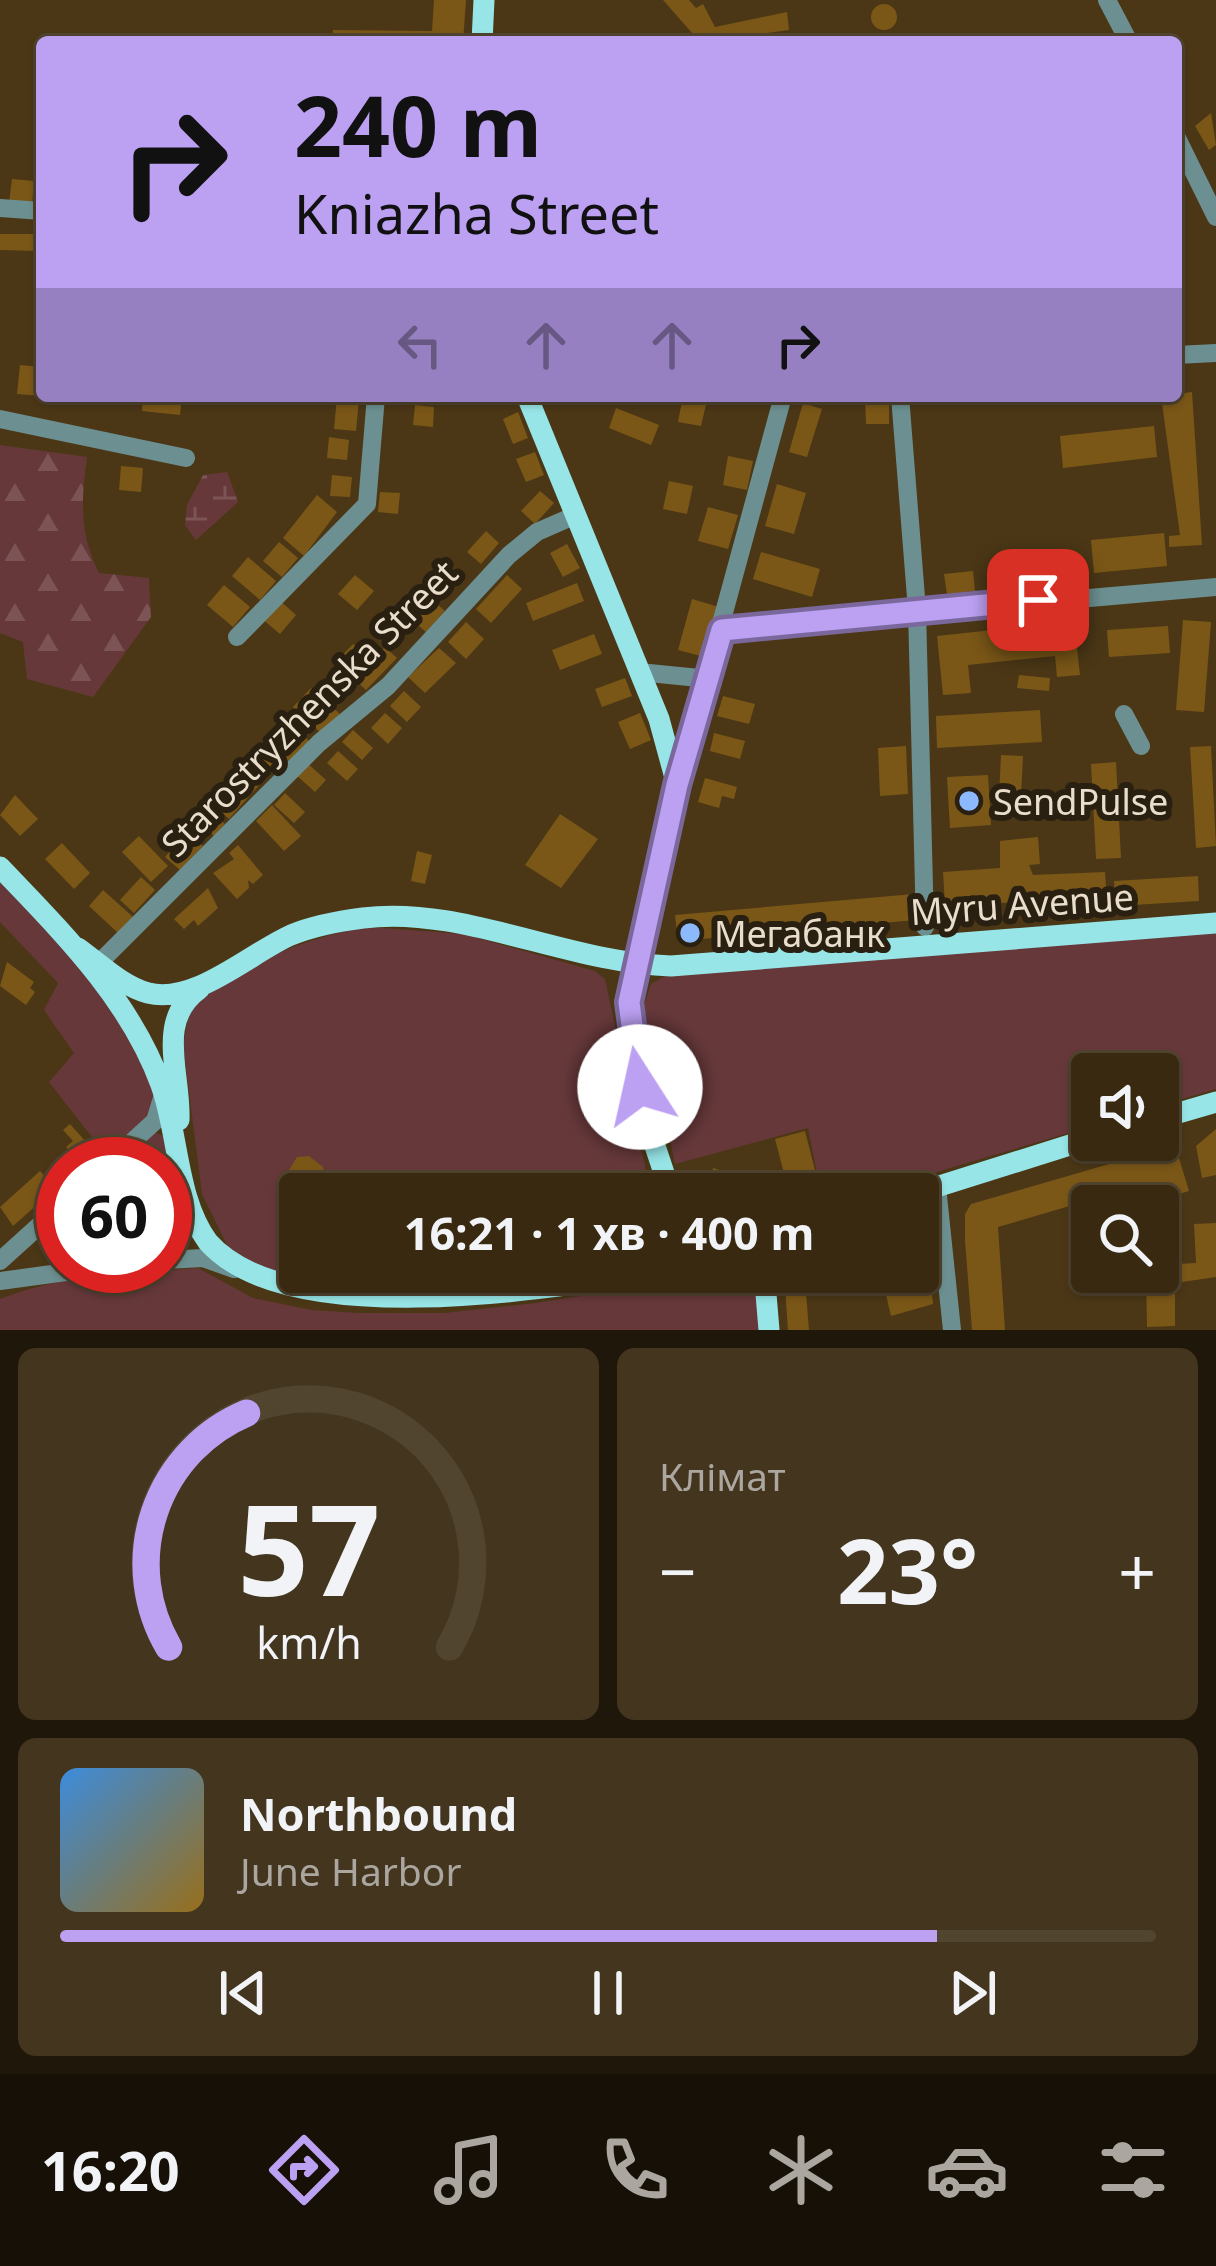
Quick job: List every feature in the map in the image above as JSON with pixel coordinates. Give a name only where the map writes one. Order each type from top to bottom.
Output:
[{"type":"main road","points":[[482,36],[484,0]]},
{"type":"main road","points":[[529,402],[670,749],[677,785],[629,1002],[632,1049],[662,1173]]},
{"type":"main road","name":"Myru Avenue","points":[[0,867],[78,948],[143,1043],[163,1090],[175,1137]]},
{"type":"main road","name":"Myru Avenue","points":[[78,948],[135,988],[160,995],[186,990],[305,930],[401,915],[637,965],[1216,923]]},
{"type":"main road","points":[[163,1090],[172,1025],[185,999],[230,968]]},
{"type":"main road","points":[[172,1025],[179,1086],[177,1137]]},
{"type":"main road","points":[[1179,1113],[1216,1102]]},
{"type":"main road","points":[[939,1186],[1071,1145]]},
{"type":"main road","name":"Myru Avenue","points":[[192,1199],[200,1228],[234,1269],[279,1290]]},
{"type":"main road","name":"Myru Avenue","points":[[285,1293],[385,1302],[502,1293]]},
{"type":"main road","points":[[765,1293],[769,1330]]},
{"type":"street","points":[[1107,0],[1126,36]]},
{"type":"street","points":[[1182,148],[1216,217]]},
{"type":"street","points":[[0,208],[36,211]]},
{"type":"street","points":[[1182,356],[1216,353]]},
{"type":"street","points":[[237,637],[367,504],[376,402]]},
{"type":"street","points":[[677,785],[781,402]]},
{"type":"street","points":[[900,402],[916,610],[926,927]]},
{"type":"street","points":[[0,419],[185,458]]},
{"type":"street","name":"Starostryzhenska Street","points":[[99,963],[319,743],[388,686],[509,555],[537,532],[576,515]]},
{"type":"street","points":[[722,630],[1216,587]]},
{"type":"street","points":[[639,672],[709,679]]},
{"type":"street","points":[[1124,714],[1141,746]]},
{"type":"street","points":[[138,1137],[155,1121],[163,1090]]},
{"type":"street","points":[[939,1206],[952,1330]]},
{"type":"street","points":[[0,1262],[36,1229]]},
{"type":"street","points":[[192,1259],[234,1269]]},
{"type":"street","points":[[0,1281],[36,1276]]},
{"type":"green space","points":[[0,445],[87,457],[83,516],[99,573],[149,578],[151,617],[93,697],[27,679],[23,642],[0,633]]},
{"type":"green space","points":[[227,472],[238,502],[196,540],[185,525],[187,505],[203,475]]},
{"type":"green space","points":[[0,882],[87,971],[130,1027],[155,1097],[148,1116],[125,1137],[92,1137],[49,1082],[74,1053],[44,1010],[58,983],[0,922]]},
{"type":"green space","points":[[369,927],[463,934],[595,971],[605,979],[647,1173],[279,1173],[279,1278],[228,1247],[202,1194],[183,1045],[190,1010],[250,966],[322,937]]},
{"type":"green space","points":[[1216,929],[1216,1089],[1179,1100],[1179,1053],[1071,1053],[1071,1132],[933,1173],[817,1173],[808,1128],[675,1164],[643,1008],[651,984],[669,974]]},
{"type":"green space","points":[[192,1268],[253,1298],[311,1310],[358,1313],[444,1313],[600,1293],[756,1293],[761,1330],[0,1330],[0,1299],[24,1291],[192,1293]]},
{"type":"building","points":[[434,0],[466,0],[463,36],[332,36],[333,30],[432,31]]},
{"type":"building","points":[[663,0],[689,0],[696,8],[703,4],[715,27],[787,12],[789,30],[695,36]]},
{"type":"building","points":[[884,4],[897,17],[884,30],[871,17]]},
{"type":"building","points":[[1211,113],[1216,145],[1209,150],[1195,126]]},
{"type":"building","points":[[12,179],[34,181],[32,205],[9,203]]},
{"type":"building","points":[[0,234],[36,234],[36,251],[0,250]]},
{"type":"building","points":[[20,365],[36,366],[36,396],[17,394]]},
{"type":"building","points":[[1192,392],[1202,545],[1169,547],[1169,536],[1180,535],[1162,402],[1182,402],[1182,393]]},
{"type":"building","points":[[143,402],[181,402],[180,415],[142,411]]},
{"type":"building","points":[[337,402],[359,402],[356,431],[334,429]]},
{"type":"building","points":[[682,402],[707,402],[701,426],[678,422]]},
{"type":"building","points":[[865,402],[889,402],[889,424],[866,424]]},
{"type":"building","points":[[803,403],[822,409],[807,457],[789,452]]},
{"type":"building","points":[[415,405],[434,407],[433,427],[413,425]]},
{"type":"building","points":[[616,408],[659,425],[651,445],[609,428]]},
{"type":"building","points":[[518,412],[528,438],[513,444],[503,419]]},
{"type":"building","points":[[1154,426],[1157,457],[1063,468],[1060,436]]},
{"type":"building","points":[[329,437],[349,440],[347,460],[327,458]]},
{"type":"building","points":[[535,452],[544,475],[526,482],[516,459]]},
{"type":"building","points":[[728,456],[753,461],[747,490],[723,485]]},
{"type":"building","points":[[121,466],[143,468],[141,492],[119,490]]},
{"type":"building","points":[[332,475],[352,477],[350,497],[330,496]]},
{"type":"building","points":[[669,481],[693,486],[687,514],[663,509]]},
{"type":"building","points":[[777,484],[806,493],[794,534],[765,526]]},
{"type":"building","points":[[540,491],[554,503],[535,524],[521,511]]},
{"type":"building","points":[[380,492],[400,493],[398,514],[378,512]]},
{"type":"building","points":[[317,495],[337,512],[304,556],[283,538]]},
{"type":"building","points":[[708,507],[738,515],[728,549],[698,541]]},
{"type":"building","points":[[486,531],[499,543],[481,564],[467,552]]},
{"type":"building","points":[[1164,533],[1167,566],[1094,573],[1091,540]]},
{"type":"building","points":[[279,542],[298,558],[282,577],[263,561]]},
{"type":"building","points":[[567,544],[580,568],[563,577],[550,553]]},
{"type":"building","points":[[761,552],[820,569],[812,597],[753,579]]},
{"type":"building","points":[[248,557],[276,581],[260,600],[232,576]]},
{"type":"building","points":[[1028,557],[1031,586],[993,590],[990,562]]},
{"type":"building","points":[[447,567],[461,579],[442,600],[429,587]]},
{"type":"building","points":[[973,571],[975,591],[947,594],[944,574]]},
{"type":"building","points":[[355,575],[374,591],[357,610],[338,594]]},
{"type":"building","points":[[507,575],[522,589],[491,623],[476,609]]},
{"type":"building","points":[[577,583],[584,601],[533,621],[526,603]]},
{"type":"building","points":[[224,585],[250,607],[233,627],[207,605]]},
{"type":"building","points":[[277,598],[296,615],[280,634],[261,618]]},
{"type":"building","points":[[431,599],[445,611],[426,632],[412,620]]},
{"type":"building","points":[[692,599],[719,607],[705,657],[678,650]]},
{"type":"building","points":[[1183,620],[1211,622],[1204,712],[1176,710]]},
{"type":"building","points":[[1074,621],[1080,675],[1057,677],[1055,656],[968,665],[971,693],[943,695],[937,636]]},
{"type":"building","points":[[466,622],[484,639],[466,659],[448,642]]},
{"type":"building","points":[[1168,626],[1170,653],[1109,657],[1107,630]]},
{"type":"building","points":[[594,634],[602,654],[560,670],[552,650]]},
{"type":"building","points":[[353,644],[373,659],[385,647],[397,658],[366,690],[336,662]]},
{"type":"building","points":[[439,648],[456,663],[425,693],[408,677]]},
{"type":"building","points":[[1019,675],[1050,678],[1049,691],[1017,688]]},
{"type":"building","points":[[625,678],[632,696],[602,707],[595,689]]},
{"type":"building","points":[[311,688],[340,714],[322,734],[293,707]]},
{"type":"building","points":[[404,691],[421,707],[407,722],[390,706]]},
{"type":"building","points":[[723,696],[755,704],[749,724],[717,716]]},
{"type":"building","points":[[1040,710],[1042,742],[937,748],[936,716]]},
{"type":"building","points":[[385,713],[402,728],[388,744],[371,728]]},
{"type":"building","points":[[640,713],[651,740],[630,749],[618,722]]},
{"type":"building","points":[[292,725],[309,741],[278,774],[261,758]]},
{"type":"building","points":[[353,730],[373,748],[362,760],[342,742]]},
{"type":"building","points":[[714,733],[745,741],[740,759],[710,751]]},
{"type":"building","points":[[906,746],[908,794],[880,796],[878,748]]},
{"type":"building","points":[[1211,746],[1216,846],[1196,848],[1190,747]]},
{"type":"building","points":[[338,751],[358,769],[347,781],[327,763]]},
{"type":"building","points":[[1001,755],[1023,756],[1020,818],[998,817]]},
{"type":"building","points":[[306,762],[326,780],[315,792],[295,774]]},
{"type":"building","points":[[1116,762],[1121,858],[1096,859],[1091,764]]},
{"type":"building","points":[[245,768],[261,783],[229,819],[212,803]]},
{"type":"building","name":"SendPulse","points":[[988,775],[991,825],[950,828],[947,777]]},
{"type":"building","points":[[705,778],[737,787],[734,799],[722,796],[719,808],[698,802]]},
{"type":"building","points":[[285,793],[305,812],[294,823],[274,805]]},
{"type":"building","points":[[15,795],[38,819],[20,836],[0,815]]},
{"type":"building","points":[[272,805],[301,836],[284,851],[256,821]]},
{"type":"building","points":[[205,806],[225,824],[214,836],[194,817]]},
{"type":"building","points":[[560,814],[598,839],[561,888],[525,865]]},
{"type":"building","points":[[188,832],[203,846],[180,870],[165,857]]},
{"type":"building","points":[[139,836],[168,866],[151,882],[122,852]]},
{"type":"building","points":[[1038,837],[1040,864],[1029,865],[1033,875],[1105,872],[1107,899],[945,905],[943,872],[1000,868],[1000,841]]},
{"type":"building","points":[[62,843],[90,873],[74,889],[45,859]]},
{"type":"building","points":[[238,845],[263,875],[253,884],[248,880],[249,888],[237,899],[213,873],[234,859],[229,853]]},
{"type":"building","points":[[417,851],[432,855],[425,884],[411,881]]},
{"type":"building","points":[[1198,876],[1199,901],[1116,906],[1114,881]]},
{"type":"building","points":[[141,877],[155,890],[134,913],[120,900]]},
{"type":"building","points":[[208,888],[218,908],[198,926],[194,920],[184,929],[174,919]]},
{"type":"building","points":[[103,890],[133,917],[118,933],[89,906]]},
{"type":"building","points":[[914,894],[916,920],[678,941],[675,915]]},
{"type":"building","points":[[7,962],[34,982],[30,988],[35,992],[26,1005],[0,986]]},
{"type":"building","points":[[70,1124],[82,1137],[69,1137],[63,1130]]},
{"type":"building","points":[[1216,1129],[1216,1175],[1202,1178],[1196,1146]]},
{"type":"building","points":[[805,1131],[816,1173],[784,1173],[775,1139]]},
{"type":"building","points":[[309,1156],[325,1173],[287,1173],[297,1157]]},
{"type":"building","points":[[1179,1158],[1189,1191],[1179,1194],[1179,1185],[1071,1185],[1071,1206],[998,1227],[1005,1330],[972,1330],[965,1241],[965,1214],[971,1204],[1120,1161]]},
{"type":"building","points":[[36,1175],[36,1206],[13,1226],[0,1207]]},
{"type":"building","points":[[1216,1223],[1216,1277],[1179,1282],[1179,1264],[1196,1263],[1194,1224]]},
{"type":"building","points":[[785,1293],[806,1293],[809,1330],[788,1330]]},
{"type":"building","points":[[886,1293],[932,1293],[933,1304],[891,1316]]},
{"type":"building","points":[[1146,1293],[1175,1293],[1175,1326],[1147,1327]]},
{"type":"place","name":"SendPulse","points":[[969,801]]},
{"type":"place","name":"Мегабанк","points":[[690,933]]},
{"type":"route","points":[[640,1087],[629,1002],[677,785],[722,630],[1038,600]]}]
